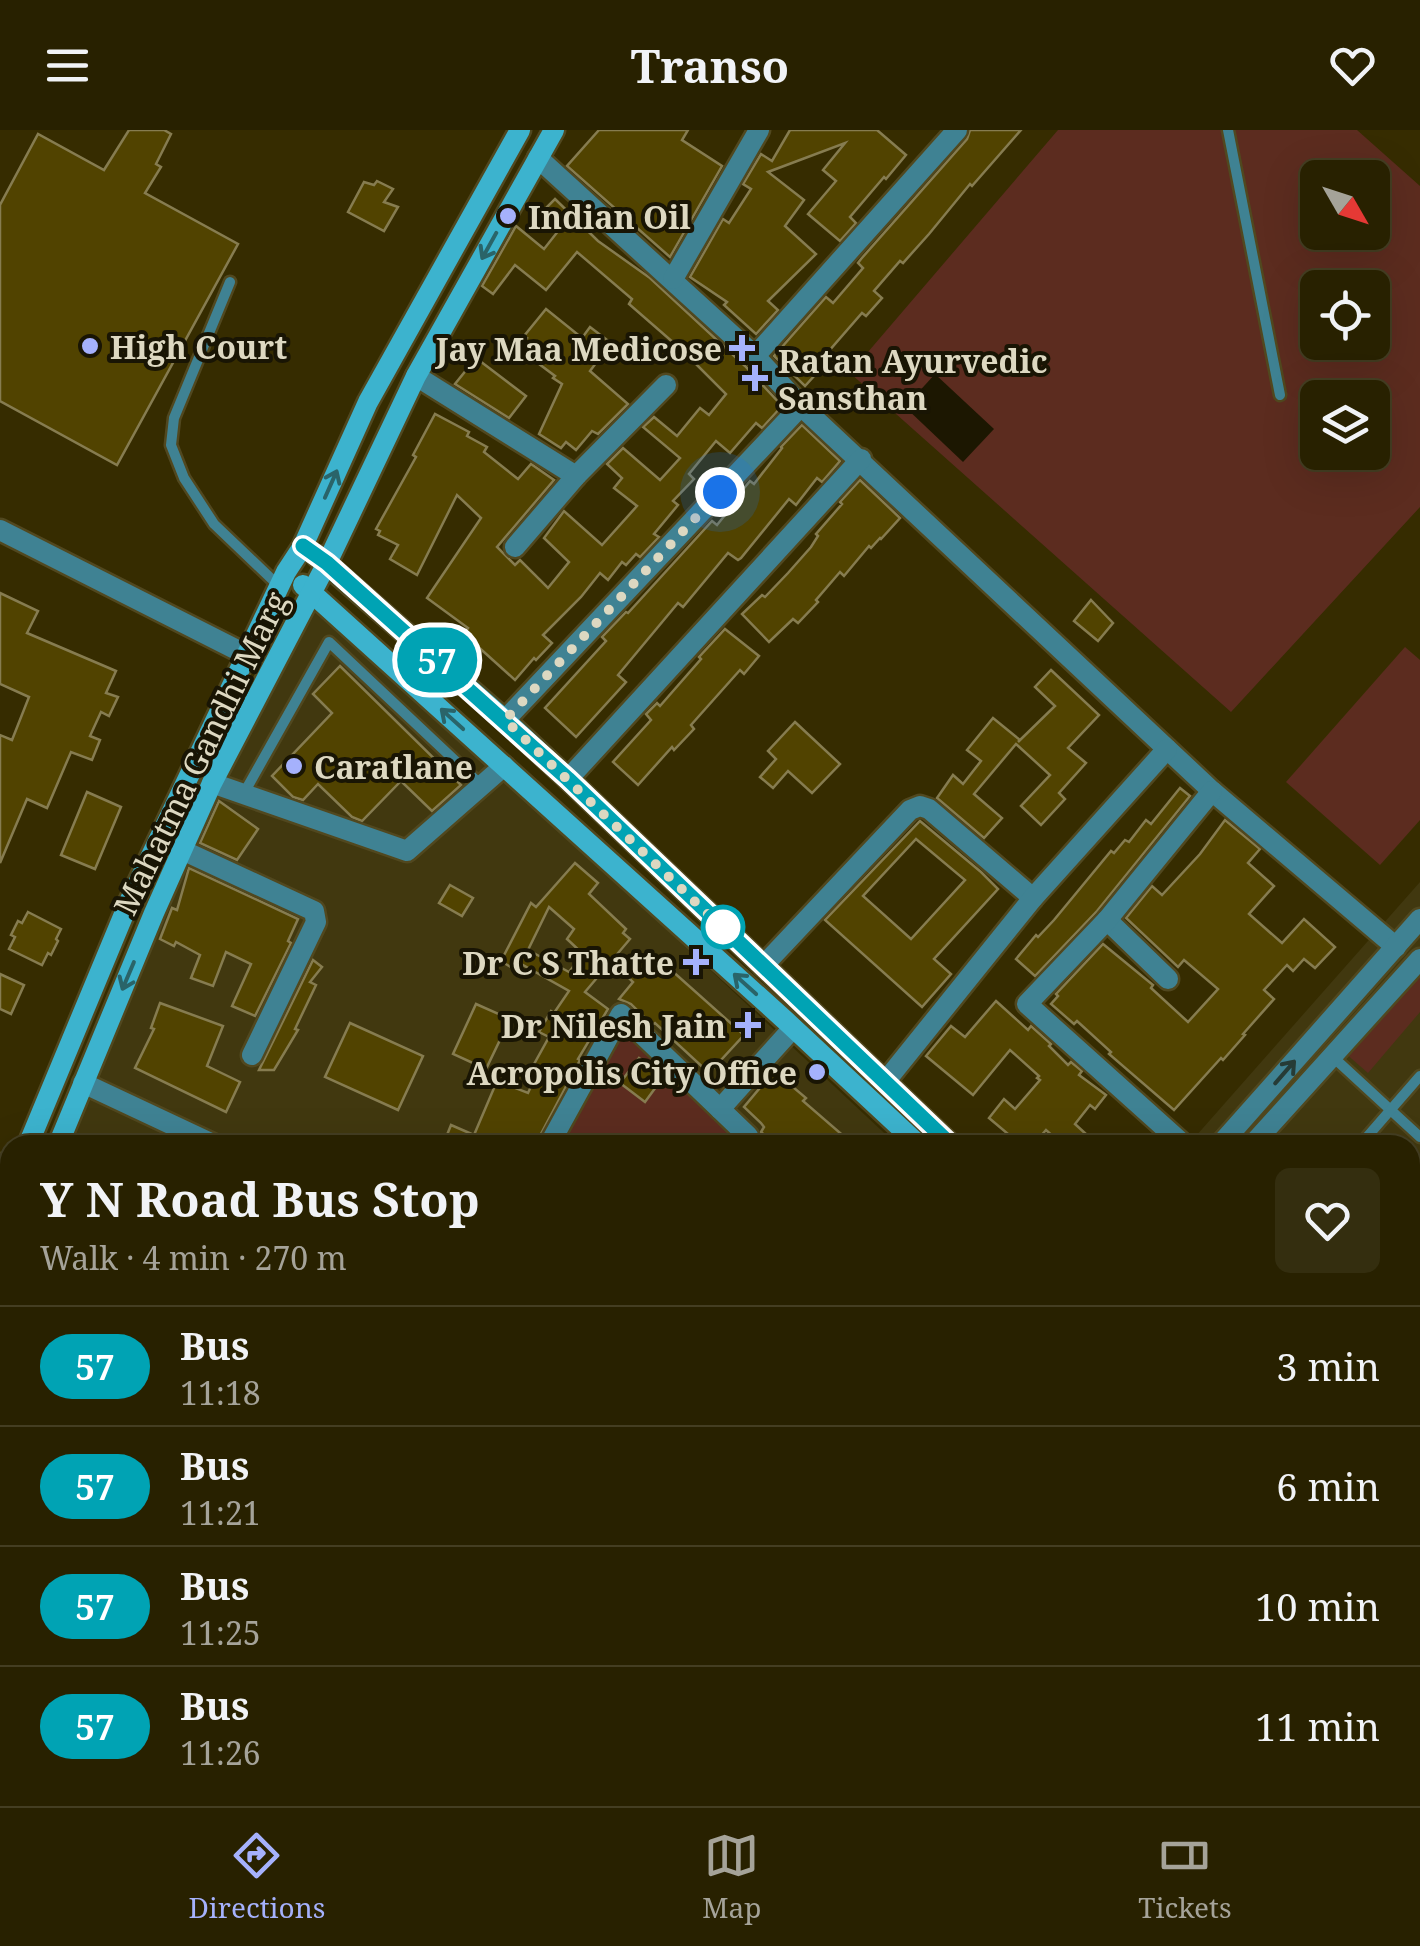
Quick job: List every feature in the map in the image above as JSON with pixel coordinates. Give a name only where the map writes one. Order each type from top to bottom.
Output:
[{"type":"main road","name":"Mahatma Gandhi Marg","points":[[32,1135],[130,902],[283,579],[303,546],[368,402],[520,130]]},
{"type":"main road","name":"Mahatma Gandhi Marg","points":[[62,1135],[212,783],[327,563],[416,376],[554,130]]},
{"type":"main road","points":[[303,546],[505,720],[940,1135]]},
{"type":"main road","points":[[283,579],[312,592],[908,1135]]},
{"type":"street","points":[[673,280],[759,130]]},
{"type":"street","points":[[755,356],[957,130]]},
{"type":"street","points":[[538,158],[755,356],[801,406],[1212,791],[1396,947]]},
{"type":"street","points":[[416,376],[576,476]]},
{"type":"street","points":[[515,547],[576,476],[666,385]]},
{"type":"street","points":[[505,720],[801,406]]},
{"type":"street","points":[[568,779],[860,460]]},
{"type":"street","points":[[0,530],[247,655]]},
{"type":"street","points":[[884,1082],[1033,898],[1167,749]]},
{"type":"street","points":[[212,783],[407,851],[504,766]]},
{"type":"street","points":[[1173,1135],[1026,1004],[1107,920],[1212,791]]},
{"type":"street","points":[[763,966],[910,810],[920,806],[1033,898]]},
{"type":"street","points":[[182,850],[314,911],[316,922],[252,1055]]},
{"type":"street","points":[[1229,1135],[1420,919]]},
{"type":"street","points":[[1107,920],[1168,979]]},
{"type":"street","points":[[1261,1135],[1420,958]]},
{"type":"street","points":[[554,1135],[621,1014],[747,1135]]},
{"type":"street","points":[[720,1109],[793,1028]]},
{"type":"street","points":[[83,1083],[195,1135]]},
{"type":"lane","points":[[1228,130],[1280,396]]},
{"type":"lane","points":[[230,282],[174,418],[171,445],[184,478],[214,524],[283,579]]},
{"type":"lane","points":[[243,794],[329,642],[482,786]]},
{"type":"lane","points":[[1333,1057],[1419,1135]]},
{"type":"lane","points":[[1369,1135],[1420,1076]]},
{"type":"shaded area","points":[[1058,130],[1357,130],[1420,186],[1420,507],[1231,712],[850,373]]},
{"type":"shaded area","points":[[935,374],[994,429],[963,462],[905,407]]},
{"type":"shaded area","points":[[314,599],[886,1135],[57,1135],[126,969]]},
{"type":"shaded area","points":[[1405,647],[1420,660],[1420,820],[1380,865],[1286,782]]},
{"type":"shaded area","points":[[1420,882],[1420,1135],[1197,1135]]},
{"type":"shaded area","points":[[1420,950],[1420,1012],[1368,1073],[1336,1045]]},
{"type":"shaded area","points":[[621,1014],[747,1135],[554,1135]]},
{"type":"building","points":[[129,130],[164,130],[171,134],[156,164],[161,167],[145,193],[238,244],[117,465],[0,401],[0,205],[38,134],[104,170]]},
{"type":"building","points":[[599,130],[688,130],[682,140],[722,166],[670,257],[567,166]]},
{"type":"building","points":[[790,130],[877,130],[906,155],[850,217],[856,223],[840,241],[808,214],[836,181],[823,170],[845,143],[768,172],[804,200],[785,226],[816,254],[768,301],[778,310],[756,334],[724,305],[727,302],[690,277],[723,219],[729,223],[751,189],[743,184],[761,154],[772,161]]},
{"type":"building","points":[[970,130],[1021,130],[874,291],[882,298],[866,316],[862,313],[822,359],[826,363],[805,386],[774,356],[826,297],[833,303],[863,268],[858,263],[861,259],[967,139]]},
{"type":"building","points":[[377,181],[393,189],[384,202],[398,207],[384,231],[348,212],[364,182],[374,185]]},
{"type":"building","points":[[555,199],[598,241],[650,278],[782,406],[762,428],[756,423],[730,453],[716,441],[689,474],[694,479],[673,501],[678,505],[654,534],[659,537],[640,557],[636,554],[626,565],[622,562],[608,580],[600,573],[543,635],[552,643],[515,680],[464,634],[468,628],[427,598],[481,518],[457,495],[417,575],[390,559],[398,545],[378,535],[380,531],[376,529],[435,414],[469,432],[467,436],[487,447],[484,452],[518,479],[531,464],[554,480],[497,547],[515,565],[520,560],[548,588],[569,562],[544,538],[564,511],[602,545],[637,506],[614,488],[622,478],[607,464],[623,448],[660,480],[680,458],[643,427],[654,417],[677,436],[700,408],[709,415],[726,394],[629,304],[632,299],[577,252],[546,290],[515,265],[493,294],[482,286],[516,226],[544,249],[559,230],[540,214]]},
{"type":"building","points":[[546,309],[582,338],[590,327],[611,343],[590,371],[628,404],[598,434],[592,431],[576,450],[566,442],[561,448],[539,434],[562,384],[519,349],[527,338],[524,336]]},
{"type":"building","points":[[476,358],[526,396],[509,418],[455,384]]},
{"type":"building","points":[[802,425],[840,461],[822,482],[817,478],[796,505],[789,499],[741,558],[728,553],[683,607],[678,603],[618,675],[626,682],[576,737],[545,708],[606,641],[602,637],[712,521],[717,525],[750,481],[754,484]]},
{"type":"building","points":[[860,480],[900,518],[844,576],[840,572],[798,623],[793,619],[769,642],[742,614],[762,595],[765,597],[811,547],[816,534]]},
{"type":"building","points":[[0,593],[38,611],[27,633],[116,671],[106,693],[118,697],[109,716],[101,712],[90,736],[100,740],[92,760],[71,752],[47,808],[27,799],[0,863],[0,735],[12,740],[29,697],[0,684]]},
{"type":"building","points":[[1091,600],[1113,623],[1098,641],[1074,621]]},
{"type":"building","points":[[725,629],[759,656],[744,674],[740,670],[691,725],[694,729],[638,785],[613,762],[651,720],[646,714],[657,703],[660,706]]},
{"type":"building","points":[[340,666],[461,785],[432,811],[401,781],[362,821],[352,817],[318,784],[303,800],[293,797],[272,776],[332,713],[313,694]]},
{"type":"building","points":[[1051,670],[1099,715],[1068,748],[1086,763],[1059,793],[1065,799],[1041,825],[1021,806],[1050,775],[1016,744],[974,794],[1002,818],[984,838],[937,798],[953,775],[963,784],[981,761],[967,750],[993,718],[1018,742],[1055,706],[1035,687]]},
{"type":"building","points":[[795,722],[840,764],[812,793],[788,771],[773,788],[760,777],[776,759],[768,751]]},
{"type":"building","points":[[1180,788],[1190,796],[1097,911],[1035,976],[1016,959],[1111,851],[1114,853],[1125,840],[1129,842],[1146,820],[1151,824]]},
{"type":"building","points":[[87,792],[121,807],[95,869],[61,855]]},
{"type":"building","points":[[219,801],[258,829],[237,860],[200,843]]},
{"type":"building","points":[[1225,820],[1260,849],[1248,863],[1274,886],[1249,914],[1282,943],[1304,919],[1335,947],[1315,968],[1304,959],[1293,971],[1287,965],[1264,990],[1274,999],[1174,1110],[1077,1021],[1074,1024],[1051,1004],[1103,944],[1153,985],[1151,988],[1188,1022],[1218,989],[1184,960],[1178,967],[1126,918],[1152,886],[1162,895]]},
{"type":"building","points":[[920,821],[998,889],[934,959],[951,974],[922,1007],[825,920]],"holes":[[[916,839],[965,880],[911,939],[863,896]]]},
{"type":"building","points":[[575,863],[598,883],[589,894],[626,929],[623,933],[630,939],[585,992],[608,1009],[540,1135],[474,1135],[497,1081],[528,1093],[539,1069],[533,1066],[549,1037],[539,1032],[569,991],[521,964],[517,971],[501,961],[531,903],[536,907]],"holes":[[[549,907],[574,929],[567,939],[583,954],[569,972],[528,950]]]},
{"type":"building","points":[[189,868],[298,919],[288,941],[291,943],[255,1016],[232,1006],[251,964],[226,952],[213,986],[191,978],[200,955],[176,942],[174,946],[160,939],[172,908],[177,910]]},
{"type":"building","points":[[450,885],[473,898],[462,916],[439,903]]},
{"type":"building","points":[[28,912],[61,929],[51,955],[48,953],[42,965],[9,949],[18,921],[22,923]]},
{"type":"building","points":[[313,960],[322,967],[310,982],[316,985],[295,1029],[298,1030],[274,1070],[259,1070]]},
{"type":"building","points":[[661,961],[744,1035],[709,1073],[655,1023],[652,1025],[631,1004],[619,999],[633,982],[627,976],[652,972]]},
{"type":"building","points":[[0,974],[24,985],[11,1014],[0,1009]]},
{"type":"building","points":[[996,1001],[1028,1030],[1031,1026],[1068,1065],[1071,1062],[1082,1071],[1079,1075],[1106,1095],[1095,1109],[1090,1105],[1075,1124],[1087,1135],[1052,1135],[1046,1130],[1042,1135],[1009,1135],[989,1118],[1004,1099],[1015,1109],[1040,1080],[1039,1076],[1010,1050],[973,1095],[926,1056],[951,1026],[965,1037]]},
{"type":"building","points":[[160,1003],[223,1026],[207,1066],[240,1082],[226,1112],[135,1068],[154,1029],[151,1028]]},
{"type":"building","points":[[476,1004],[510,1019],[486,1069],[453,1054]]},
{"type":"building","points":[[350,1023],[423,1056],[398,1110],[325,1077]]},
{"type":"building","points":[[639,1058],[664,1076],[645,1102],[620,1083]]},
{"type":"building","points":[[774,1071],[842,1135],[765,1135],[761,1132],[764,1127],[744,1107]]},
{"type":"building","points":[[451,1125],[474,1135],[447,1135]]},
{"type":"bus line","name":"57","points":[[303,546],[505,720],[940,1135]]},
{"type":"place","name":"Indian Oil","points":[[508,216]]},
{"type":"place","name":"High Court","points":[[90,346]]},
{"type":"place","name":"Jay Maa Medicose","points":[[742,348]]},
{"type":"place","name":"Ratan Ayurvedic Sansthan","points":[[755,378]]},
{"type":"place","name":"Caratlane","points":[[294,766]]},
{"type":"place","name":"Dr C S Thatte","points":[[696,962]]},
{"type":"place","name":"Dr Nilesh Jain","points":[[748,1025]]},
{"type":"place","name":"Acropolis City Office","points":[[817,1072]]},
{"type":"route","points":[[720,492],[505,720],[735,940],[723,927]]}]
